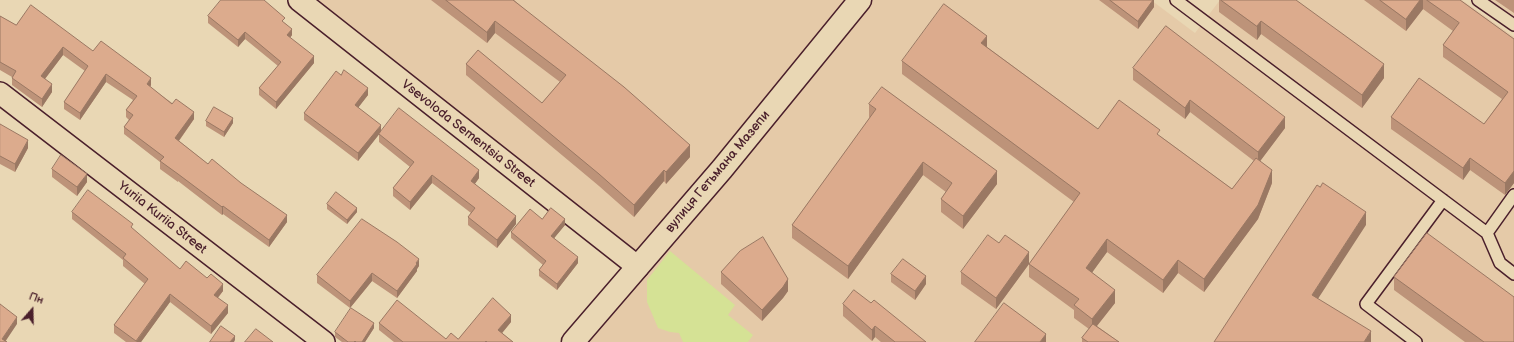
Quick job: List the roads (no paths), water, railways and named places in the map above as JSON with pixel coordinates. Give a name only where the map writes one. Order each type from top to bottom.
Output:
[{"type":"street","name":"Vsevoloda Sementsia Street","points":[[299,0],[638,267]]},
{"type":"street","name":"вулиця Гетьмана Мазепи","points":[[573,342],[722,169],[860,0]]},
{"type":"street","name":"Yuriia Kuriia Street","points":[[0,93],[324,342]]},
{"type":"lane","points":[[1176,0],[1487,233],[1500,264],[1514,274]]},
{"type":"lane","points":[[1478,0],[1514,25]]},
{"type":"lane","points":[[1487,233],[1514,195]]},
{"type":"lane","points":[[1416,342],[1366,304],[1442,200]]}]
